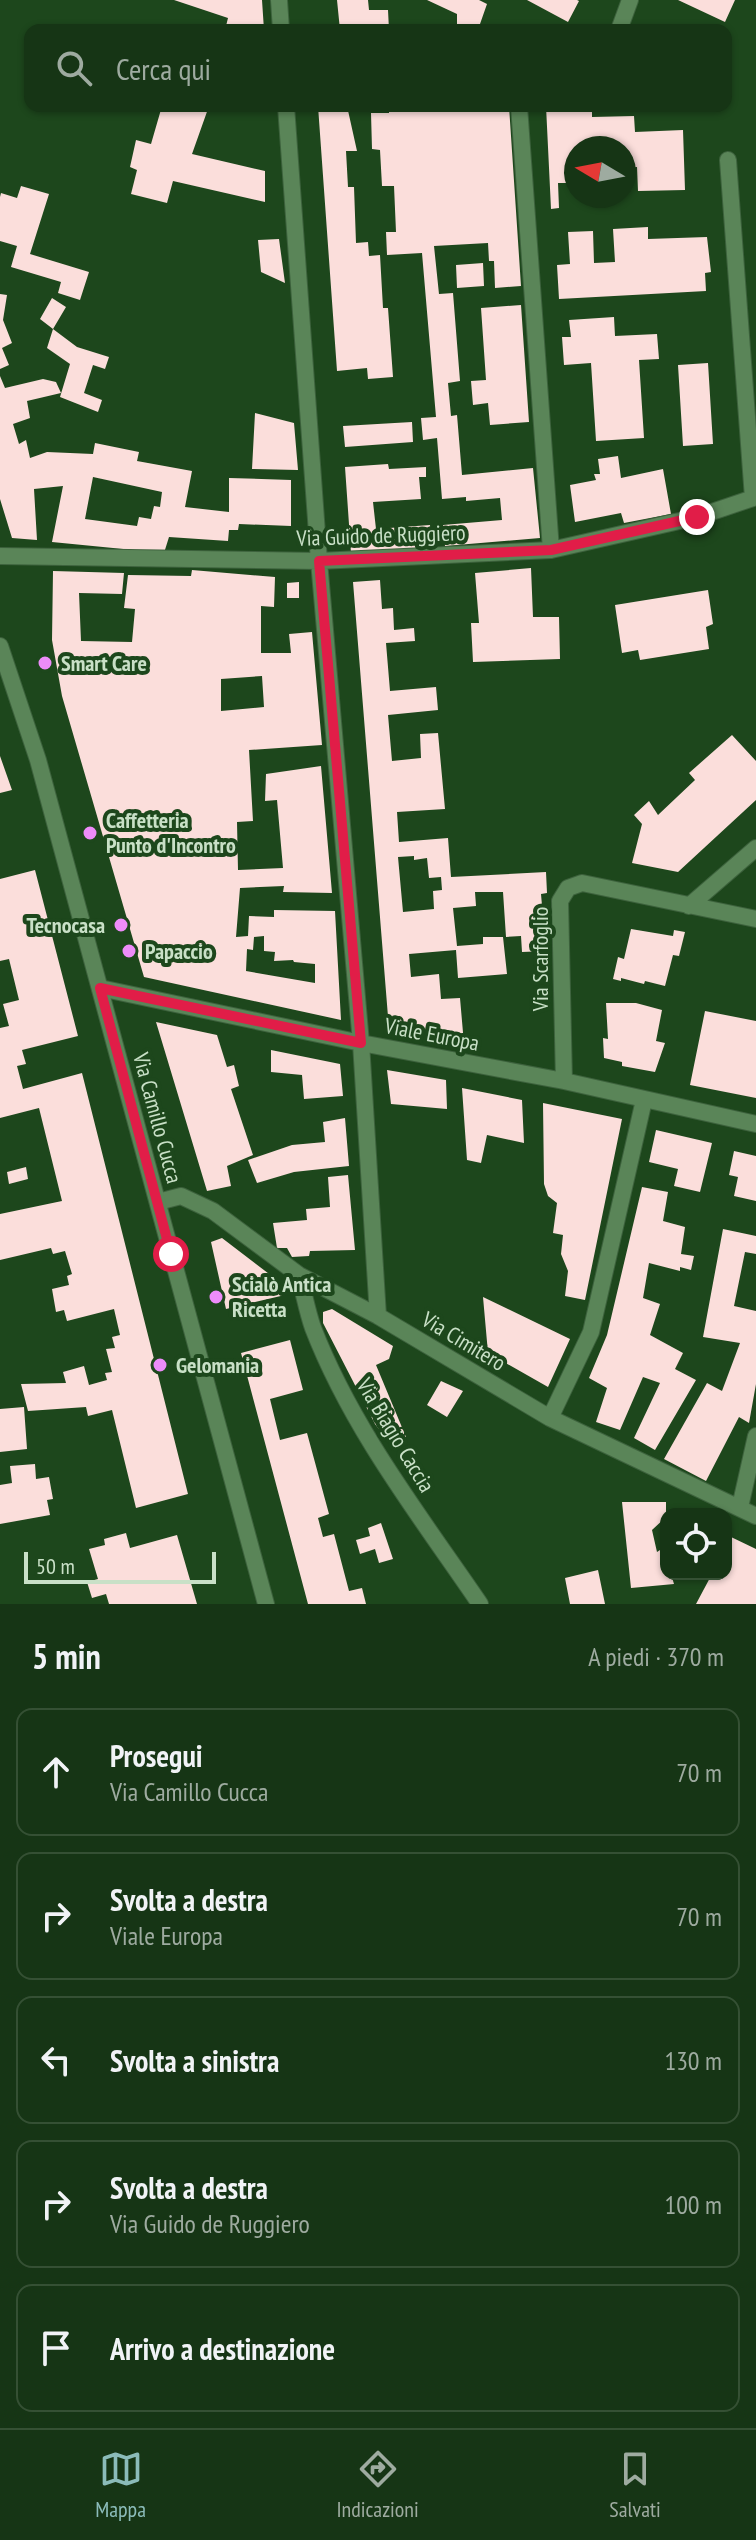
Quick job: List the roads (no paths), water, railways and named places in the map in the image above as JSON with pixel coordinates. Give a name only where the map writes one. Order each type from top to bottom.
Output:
[{"type":"street","points":[[279,0],[281,24]]},
{"type":"street","points":[[621,24],[630,0]]},
{"type":"street","points":[[286,112],[319,561],[361,1043],[378,1316]]},
{"type":"street","points":[[519,112],[551,550]]},
{"type":"street","points":[[728,160],[748,313],[754,497]]},
{"type":"street","name":"Via Guido de Ruggiero","points":[[0,556],[319,561],[551,550],[697,517],[754,497]]},
{"type":"street","name":"Via Camillo Cucca","points":[[0,646],[38,760],[266,1604]]},
{"type":"street","points":[[689,906],[756,848]]},
{"type":"street","name":"Via Scarfoglio","points":[[564,1081],[560,901],[568,888],[582,883],[756,919]]},
{"type":"street","name":"Viale Europa","points":[[100,988],[361,1043],[564,1081],[756,1124]]},
{"type":"street","points":[[550,1418],[591,1332],[644,1100]]},
{"type":"street","name":"Via Cimitero","points":[[158,1202],[181,1196],[213,1211],[299,1275],[378,1316],[550,1418],[756,1516]]},
{"type":"street","name":"Via Biagio Caccia","points":[[299,1275],[313,1327],[352,1409],[389,1472],[480,1604]]},
{"type":"street","points":[[740,1507],[756,1436]]},
{"type":"place","name":"Smart Care","points":[[45,663]]},
{"type":"place","name":"Caffetteria Punto d'Incontro","points":[[90,833]]},
{"type":"place","name":"Tecnocasa","points":[[121,925]]},
{"type":"place","name":"Papaccio","points":[[129,951]]},
{"type":"place","name":"Scialò Antica Ricetta","points":[[216,1297]]},
{"type":"place","name":"Gelomania","points":[[160,1365]]}]
